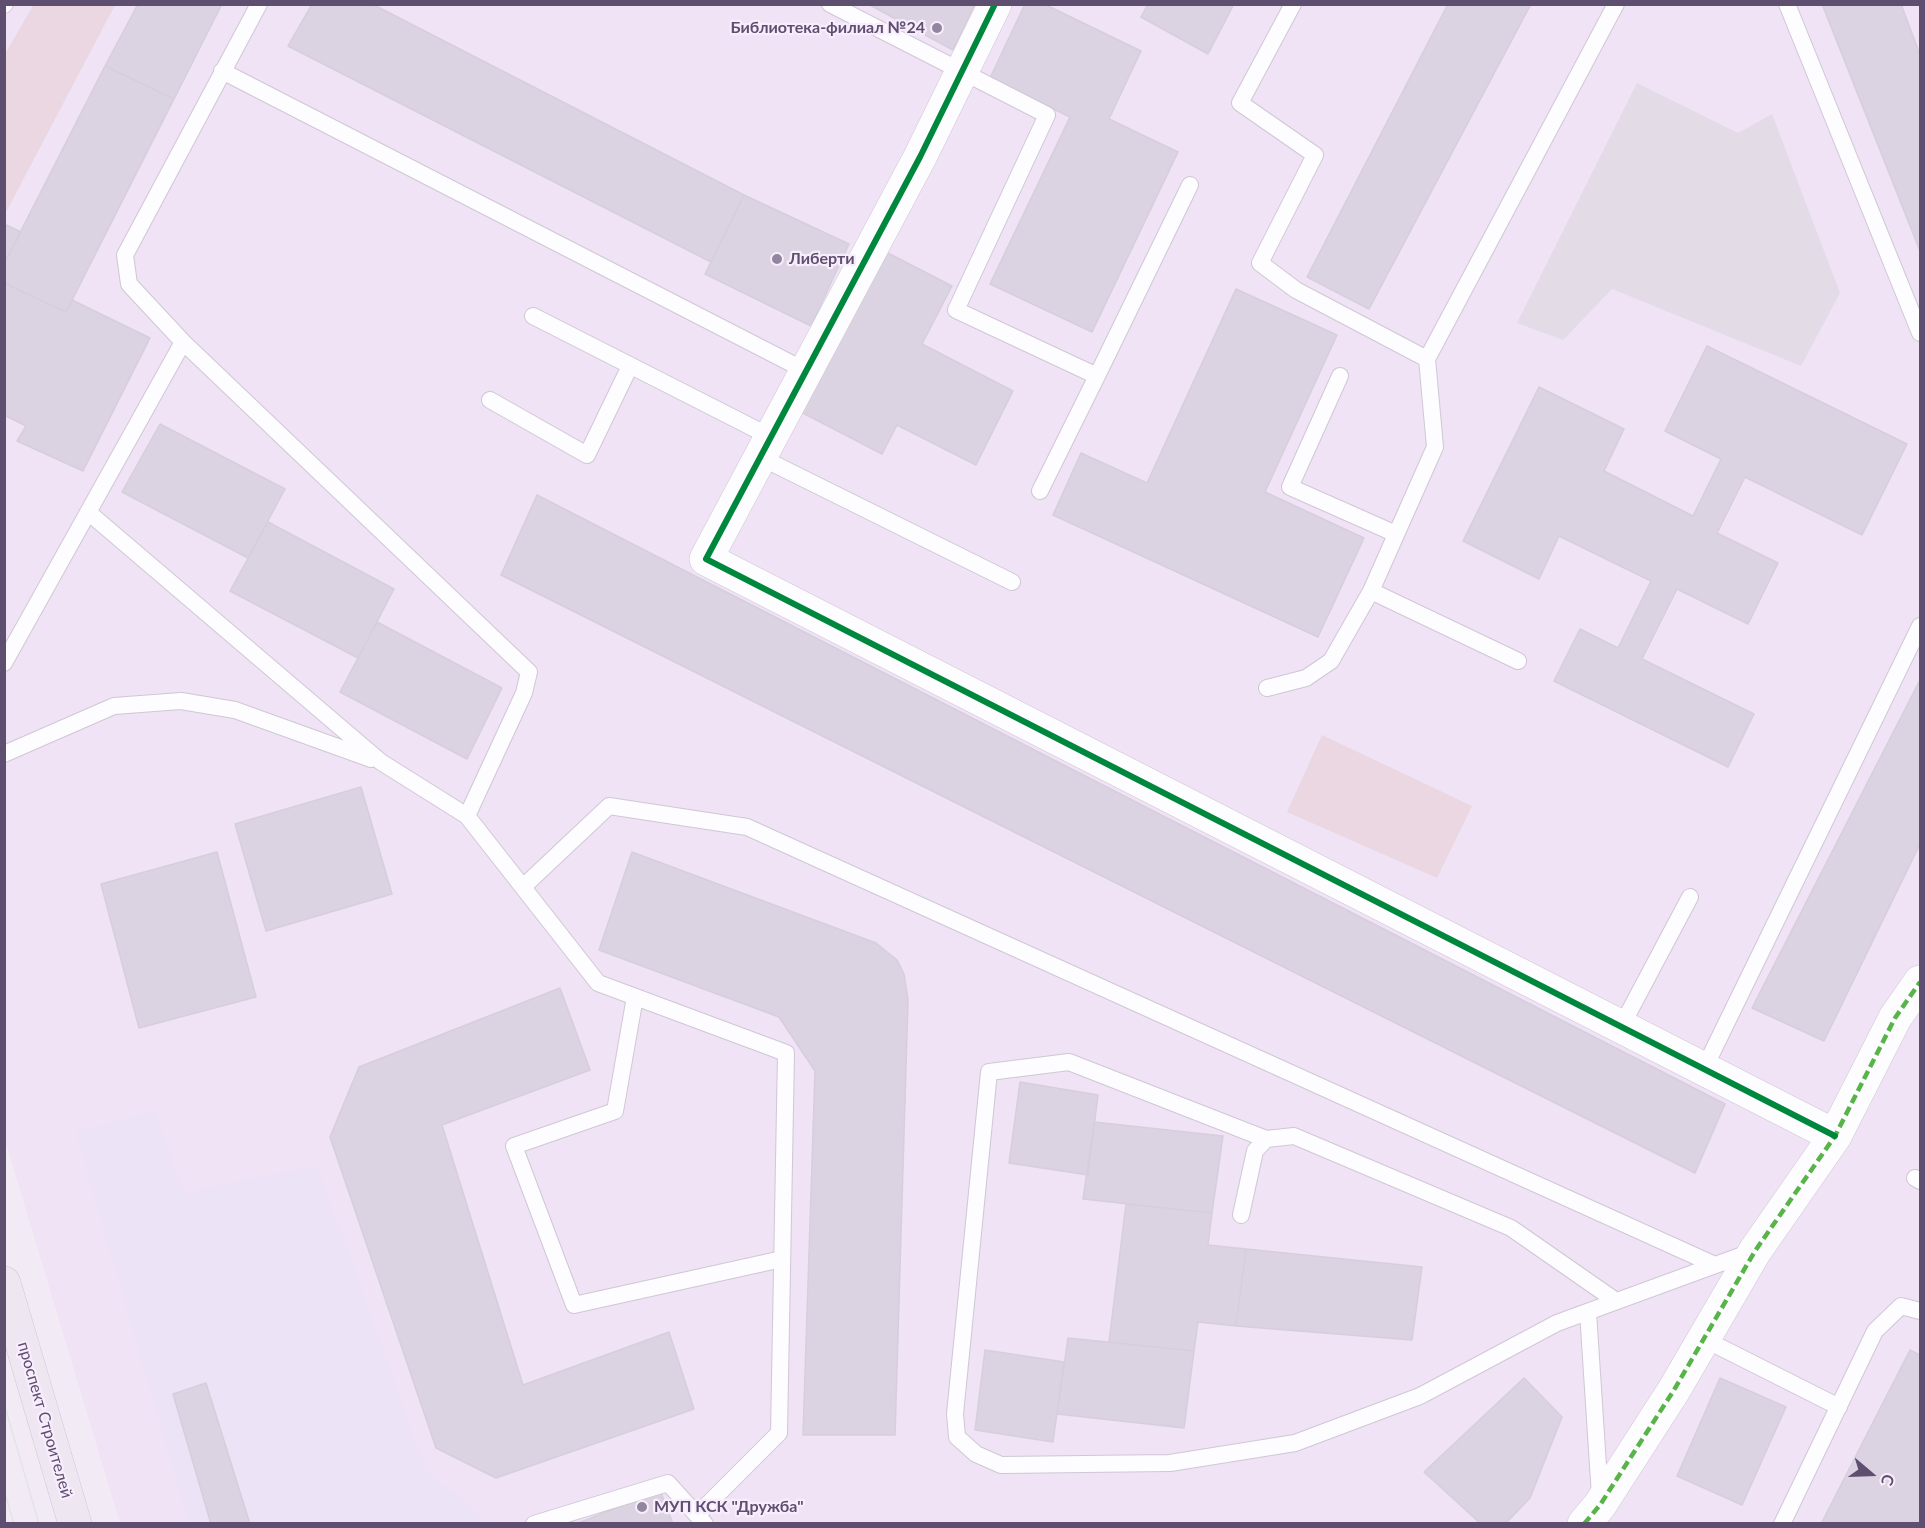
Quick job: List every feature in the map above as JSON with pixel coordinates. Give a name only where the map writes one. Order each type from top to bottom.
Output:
[{"type":"main road","name":"проспект Строителей","points":[[4,1283],[75,1524]]},
{"type":"street","points":[[995,4],[962,74],[807,372],[706,559],[1835,1136]]},
{"type":"street","points":[[1592,1514],[1704,1339],[1755,1251],[1835,1136],[1895,1018],[1920,982]]},
{"type":"lane","points":[[259,4],[125,255],[129,284],[183,342],[529,672],[524,693],[467,816]]},
{"type":"lane","points":[[830,4],[962,74],[1047,115],[956,310],[1097,376]]},
{"type":"lane","points":[[1293,4],[1240,103],[1315,155],[1260,263],[1296,290],[1427,359]]},
{"type":"lane","points":[[1267,688],[1306,678],[1331,661],[1371,591],[1435,447],[1427,359],[1616,4]]},
{"type":"lane","points":[[1787,4],[1920,333]]},
{"type":"lane","points":[[222,71],[807,372]]},
{"type":"lane","points":[[1040,491],[1190,185]]},
{"type":"lane","points":[[533,316],[630,366],[765,447],[1012,582]]},
{"type":"lane","points":[[4,663],[183,342]]},
{"type":"lane","points":[[490,400],[587,455],[630,366]]},
{"type":"lane","points":[[1340,376],[1290,487],[1396,534]]},
{"type":"lane","points":[[88,512],[381,762],[467,816],[598,983],[786,1053],[779,1433],[701,1519],[668,1483],[534,1524]]},
{"type":"lane","points":[[1371,591],[1518,661]]},
{"type":"lane","points":[[1704,1069],[1920,626]]},
{"type":"lane","points":[[4,754],[114,706],[181,701],[235,710],[381,762]]},
{"type":"lane","points":[[523,887],[609,806],[747,827],[1715,1265]]},
{"type":"lane","points":[[1621,1027],[1690,897]]},
{"type":"lane","points":[[635,997],[615,1111],[514,1146],[574,1305],[782,1259]]},
{"type":"lane","points":[[1616,1301],[1511,1228],[1294,1137],[1266,1139],[1069,1062],[989,1072],[955,1414],[957,1437],[976,1455],[1002,1465],[1170,1463],[1295,1443],[1420,1396],[1557,1323],[1755,1251]]},
{"type":"lane","points":[[1241,1215],[1255,1151],[1266,1139]]},
{"type":"lane","points":[[1782,1524],[1875,1331],[1901,1306],[1920,1311]]},
{"type":"lane","points":[[1588,1312],[1592,1514]]},
{"type":"lane","points":[[1704,1339],[1839,1407]]},
{"type":"shaded area","points":[[34,4],[115,5],[5,214],[5,54]]},
{"type":"shaded area","points":[[4,5],[1920,5],[1920,1523],[120,1523],[5,1140]]},
{"type":"shaded area","points":[[1637,83],[1738,133],[1772,114],[1840,293],[1801,366],[1612,289],[1563,340],[1517,323]]},
{"type":"shaded area","points":[[1322,735],[1472,806],[1437,878],[1287,812]]},
{"type":"shaded area","points":[[155,1111],[184,1193],[317,1166],[426,1471],[486,1520],[479,1524],[189,1523],[76,1132]]},
{"type":"building","points":[[138,4],[222,4],[174,99],[105,66]]},
{"type":"building","points":[[312,4],[372,4],[744,195],[711,262],[288,46]]},
{"type":"building","name":"Библиотека-филиал №24","points":[[868,4],[975,4],[953,50]]},
{"type":"building","points":[[1025,4],[1044,4],[1141,51],[1109,119],[1178,152],[1092,332],[990,284],[1070,117],[990,78]]},
{"type":"building","points":[[1148,4],[1234,4],[1208,54],[1141,17]]},
{"type":"building","points":[[1448,4],[1531,4],[1369,309],[1307,277]]},
{"type":"building","points":[[1822,4],[1901,4],[1920,55],[1920,251]]},
{"type":"building","points":[[105,66],[174,99],[66,312],[4,283],[4,264]]},
{"type":"building","name":"Либерти","points":[[744,195],[849,244],[811,326],[705,274]]},
{"type":"building","points":[[4,224],[21,232],[4,264]]},
{"type":"building","points":[[882,250],[952,286],[922,344],[1013,391],[976,465],[897,425],[882,454],[799,411]]},
{"type":"building","points":[[4,283],[66,312],[72,300],[150,338],[83,471],[17,441],[26,426],[4,415]]},
{"type":"building","points":[[1236,289],[1337,335],[1265,492],[1364,538],[1318,637],[1053,515],[1081,453],[1147,483]]},
{"type":"building","points":[[1707,346],[1907,444],[1862,535],[1745,477],[1717,533],[1778,563],[1748,624],[1677,589],[1642,659],[1754,714],[1728,767],[1554,681],[1580,629],[1618,648],[1651,581],[1559,536],[1539,579],[1463,541],[1539,387],[1624,429],[1604,471],[1693,516],[1721,459],[1665,431]]},
{"type":"building","points":[[160,424],[285,489],[248,558],[122,492]]},
{"type":"building","points":[[537,495],[1725,1104],[1695,1173],[501,575]]},
{"type":"building","points":[[268,522],[394,589],[358,658],[230,591]]},
{"type":"building","points":[[377,622],[502,688],[467,759],[340,692]]},
{"type":"building","points":[[1920,680],[1920,844],[1824,1041],[1752,1008]]},
{"type":"building","points":[[361,787],[392,894],[266,931],[235,824]]},
{"type":"building","points":[[217,852],[256,997],[139,1028],[101,884]]},
{"type":"building","points":[[632,852],[876,943],[897,960],[904,974],[908,1000],[895,1435],[803,1435],[815,1071],[779,1017],[599,950]]},
{"type":"building","points":[[560,988],[590,1070],[442,1125],[523,1385],[669,1332],[694,1409],[496,1478],[436,1448],[330,1137],[359,1067]]},
{"type":"building","points":[[1020,1082],[1098,1095],[1088,1175],[1009,1163]]},
{"type":"building","points":[[1094,1122],[1223,1136],[1212,1213],[1083,1199]]},
{"type":"building","points":[[1126,1204],[1212,1213],[1208,1245],[1246,1249],[1236,1326],[1198,1322],[1194,1351],[1109,1342]]},
{"type":"building","points":[[1246,1249],[1422,1267],[1412,1340],[1236,1326]]},
{"type":"building","points":[[1068,1338],[1194,1351],[1184,1428],[1057,1414]]},
{"type":"building","points":[[985,1350],[1064,1362],[1053,1442],[975,1430]]},
{"type":"building","points":[[1910,1350],[1920,1355],[1920,1524],[1821,1524]]},
{"type":"building","points":[[1524,1378],[1562,1417],[1530,1498],[1505,1524],[1481,1524],[1424,1472]]},
{"type":"building","points":[[1720,1378],[1786,1407],[1742,1505],[1677,1476]]},
{"type":"building","points":[[206,1383],[250,1524],[211,1524],[173,1394]]},
{"type":"building","name":"МУП КСК \"Дружба\"","points":[[660,1490],[673,1524],[576,1524]]},
{"type":"tram line","points":[[4,1403],[39,1524]]},
{"type":"tram line","points":[[4,1490],[14,1524]]},
{"type":"marked path","points":[[1584,1524],[1600,1505],[1674,1390],[1755,1251],[1835,1136],[1895,1018],[1920,982]]},
{"type":"cycle path","points":[[995,4],[920,157],[706,559],[1835,1136]]},
{"type":"place","name":"Библиотека-филиал №24","points":[[937,28]]},
{"type":"place","name":"Либерти","points":[[777,259]]},
{"type":"place","name":"МУП КСК \"Дружба\"","points":[[642,1507]]}]
